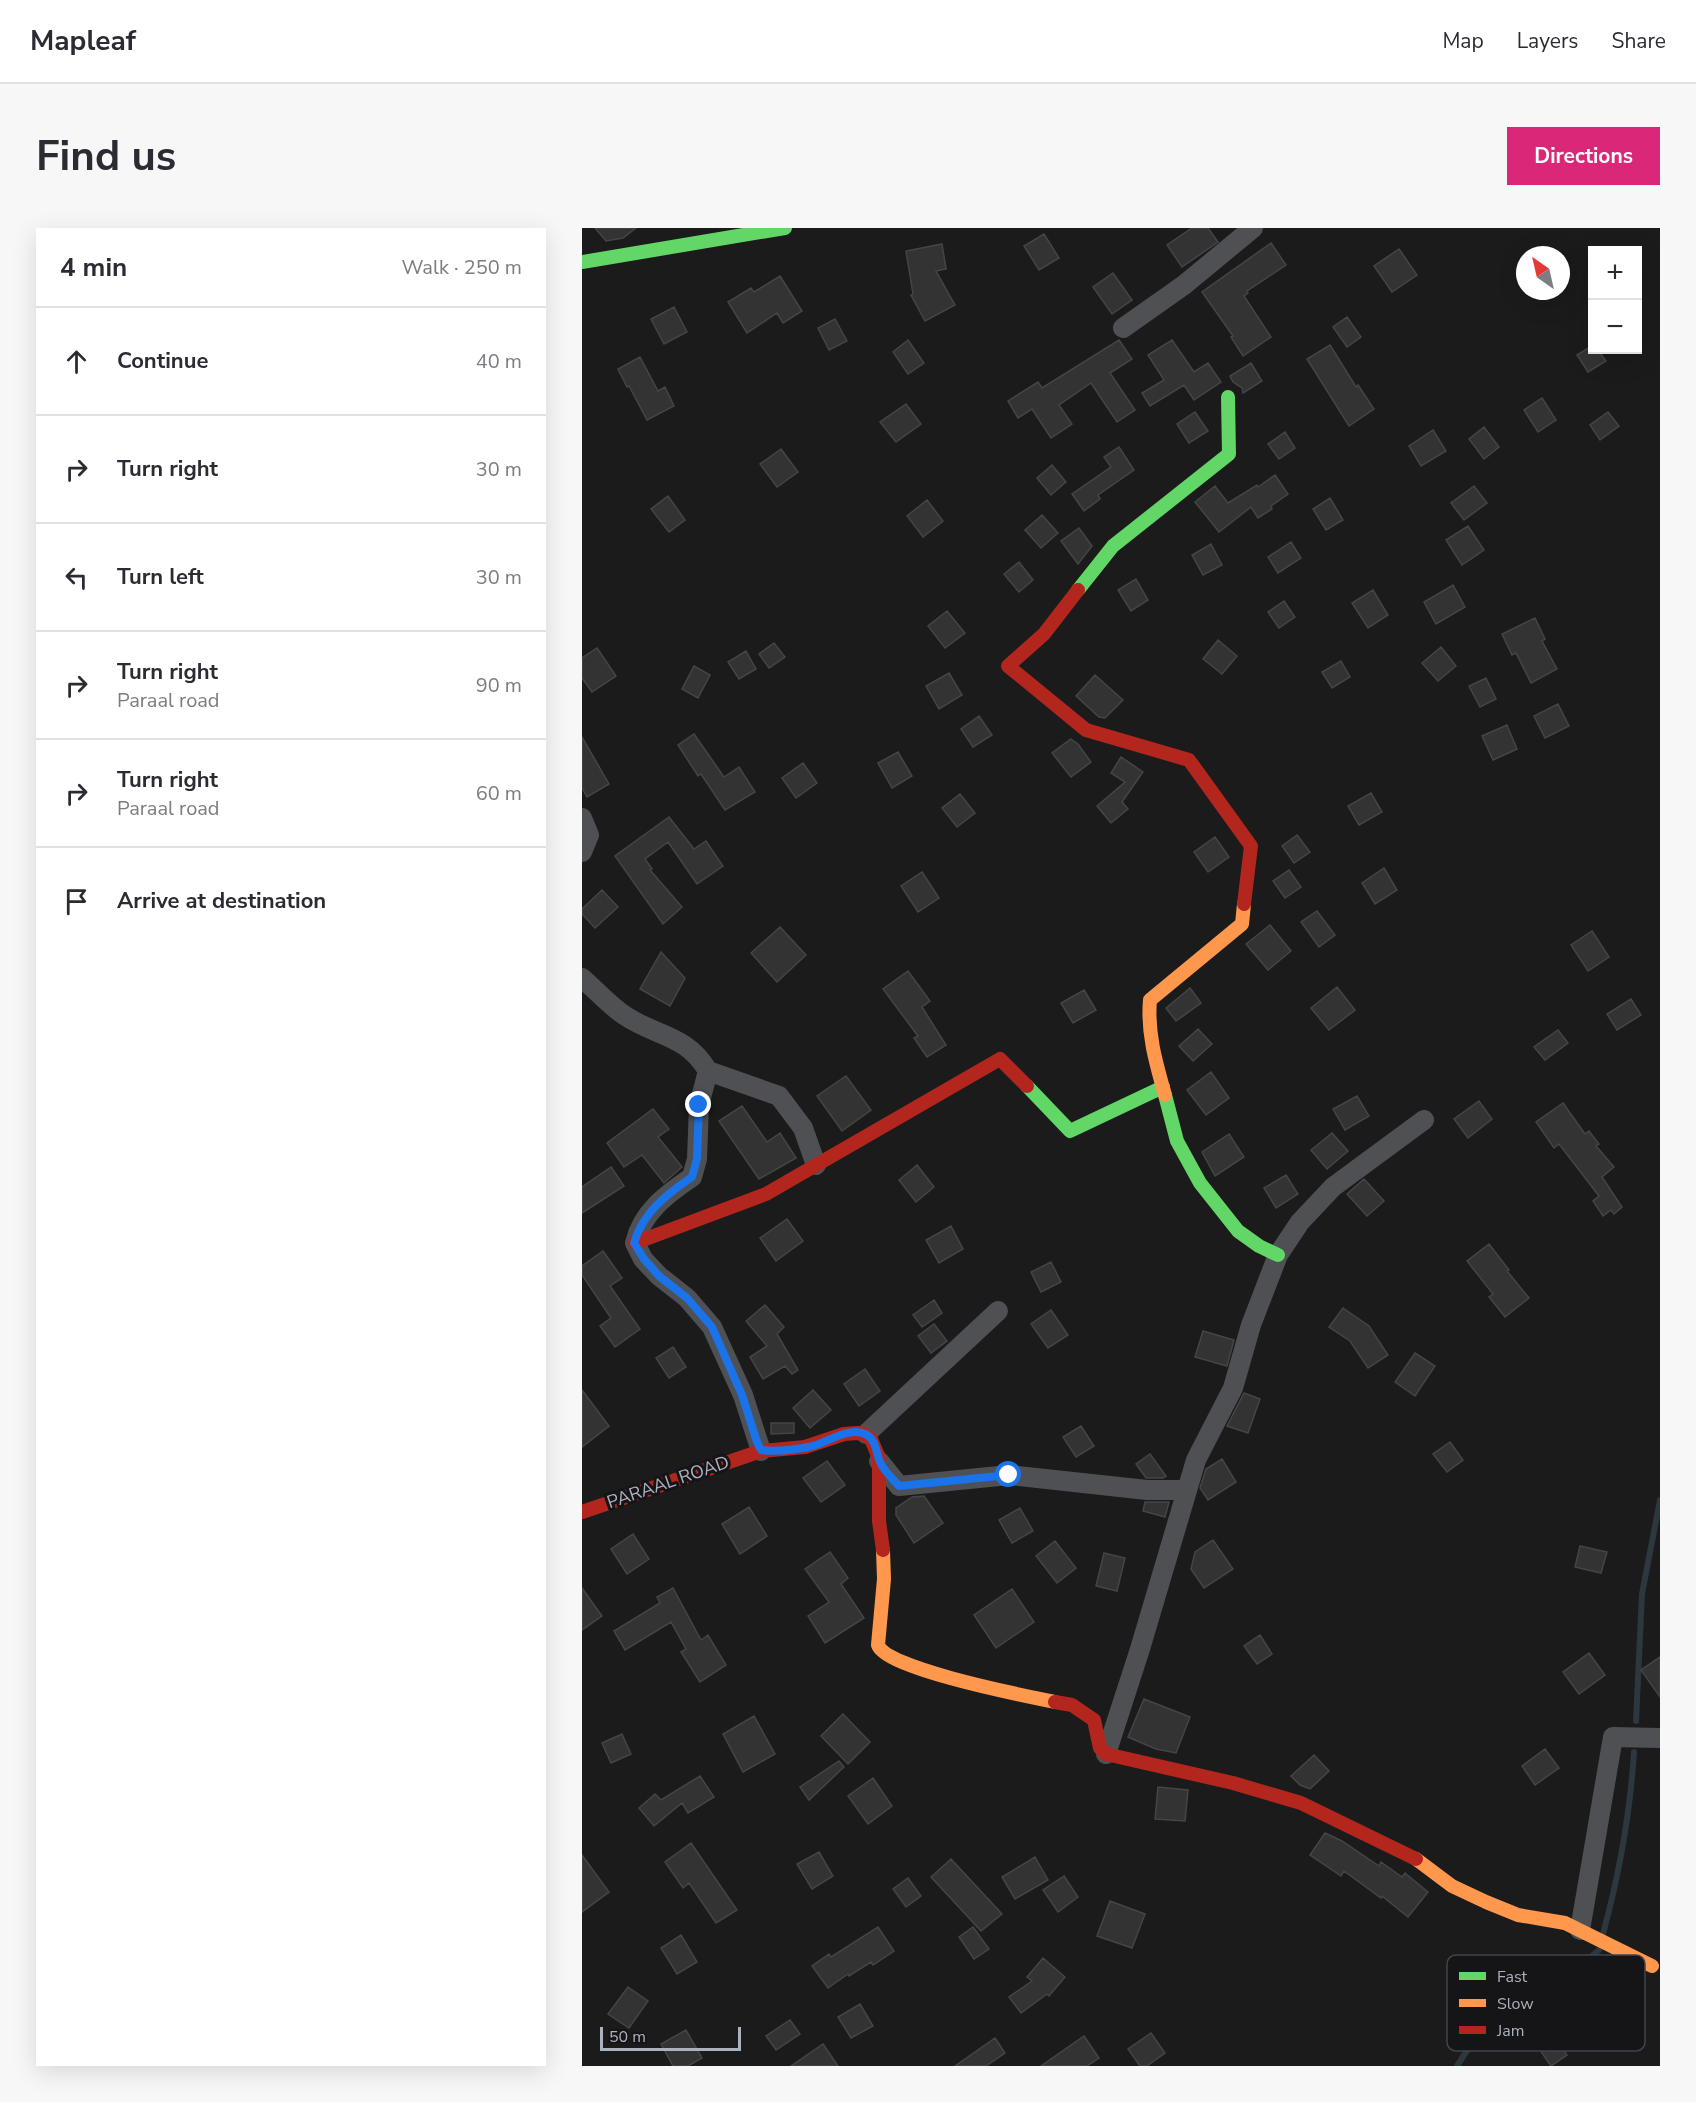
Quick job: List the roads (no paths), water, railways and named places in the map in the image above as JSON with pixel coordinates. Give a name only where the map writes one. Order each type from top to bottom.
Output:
[{"type":"street","points":[[582,262],[785,228]]},
{"type":"street","points":[[1124,328],[1184,285],[1253,228]]},
{"type":"street","points":[[1228,397],[1229,454],[1113,546],[1044,634],[1008,666],[1086,730],[1189,759],[1251,846],[1242,924],[1150,1000],[1148,1020],[1152,1047],[1177,1142],[1200,1183],[1238,1231],[1259,1246],[1278,1255]]},
{"type":"street","points":[[582,818],[589,835],[582,852]]},
{"type":"street","points":[[582,978],[624,1015],[685,1044],[699,1056],[708,1071],[779,1096],[803,1128],[816,1165]]},
{"type":"street","points":[[634,1243],[766,1194],[1000,1059],[1070,1131],[1163,1087]]},
{"type":"street","points":[[708,1071],[699,1105],[697,1159],[692,1177],[652,1208],[638,1230],[634,1243],[659,1276],[687,1298],[712,1327],[742,1395],[761,1450]]},
{"type":"street","points":[[1106,1754],[1196,1460],[1233,1388],[1251,1325],[1278,1255],[1300,1222],[1333,1187],[1424,1120]]},
{"type":"street","points":[[998,1311],[866,1434],[873,1442],[879,1461],[879,1517],[884,1557],[878,1645],[880,1651],[896,1661],[998,1691],[1072,1705],[1094,1720],[1100,1748],[1106,1754],[1233,1783],[1300,1803],[1415,1858],[1452,1886],[1486,1902],[1518,1915],[1565,1923],[1629,1955]]},
{"type":"street","name":"PARAAL ROAD","points":[[582,1512],[761,1450],[782,1452],[815,1446],[855,1432],[866,1434]]},
{"type":"street","points":[[879,1461],[899,1486],[1009,1475],[1147,1490],[1186,1490]]},
{"type":"street","points":[[1586,1934],[1613,1737],[1660,1738]]},
{"type":"street","points":[[1645,1963],[1652,1966]]},
{"type":"waterway","points":[[1636,1721],[1642,1594],[1660,1500]]},
{"type":"waterway","points":[[1603,1934],[1623,1844],[1634,1752]]},
{"type":"waterway","points":[[1593,1955],[1599,1950]]},
{"type":"waterway","points":[[1457,2066],[1467,2051]]}]
